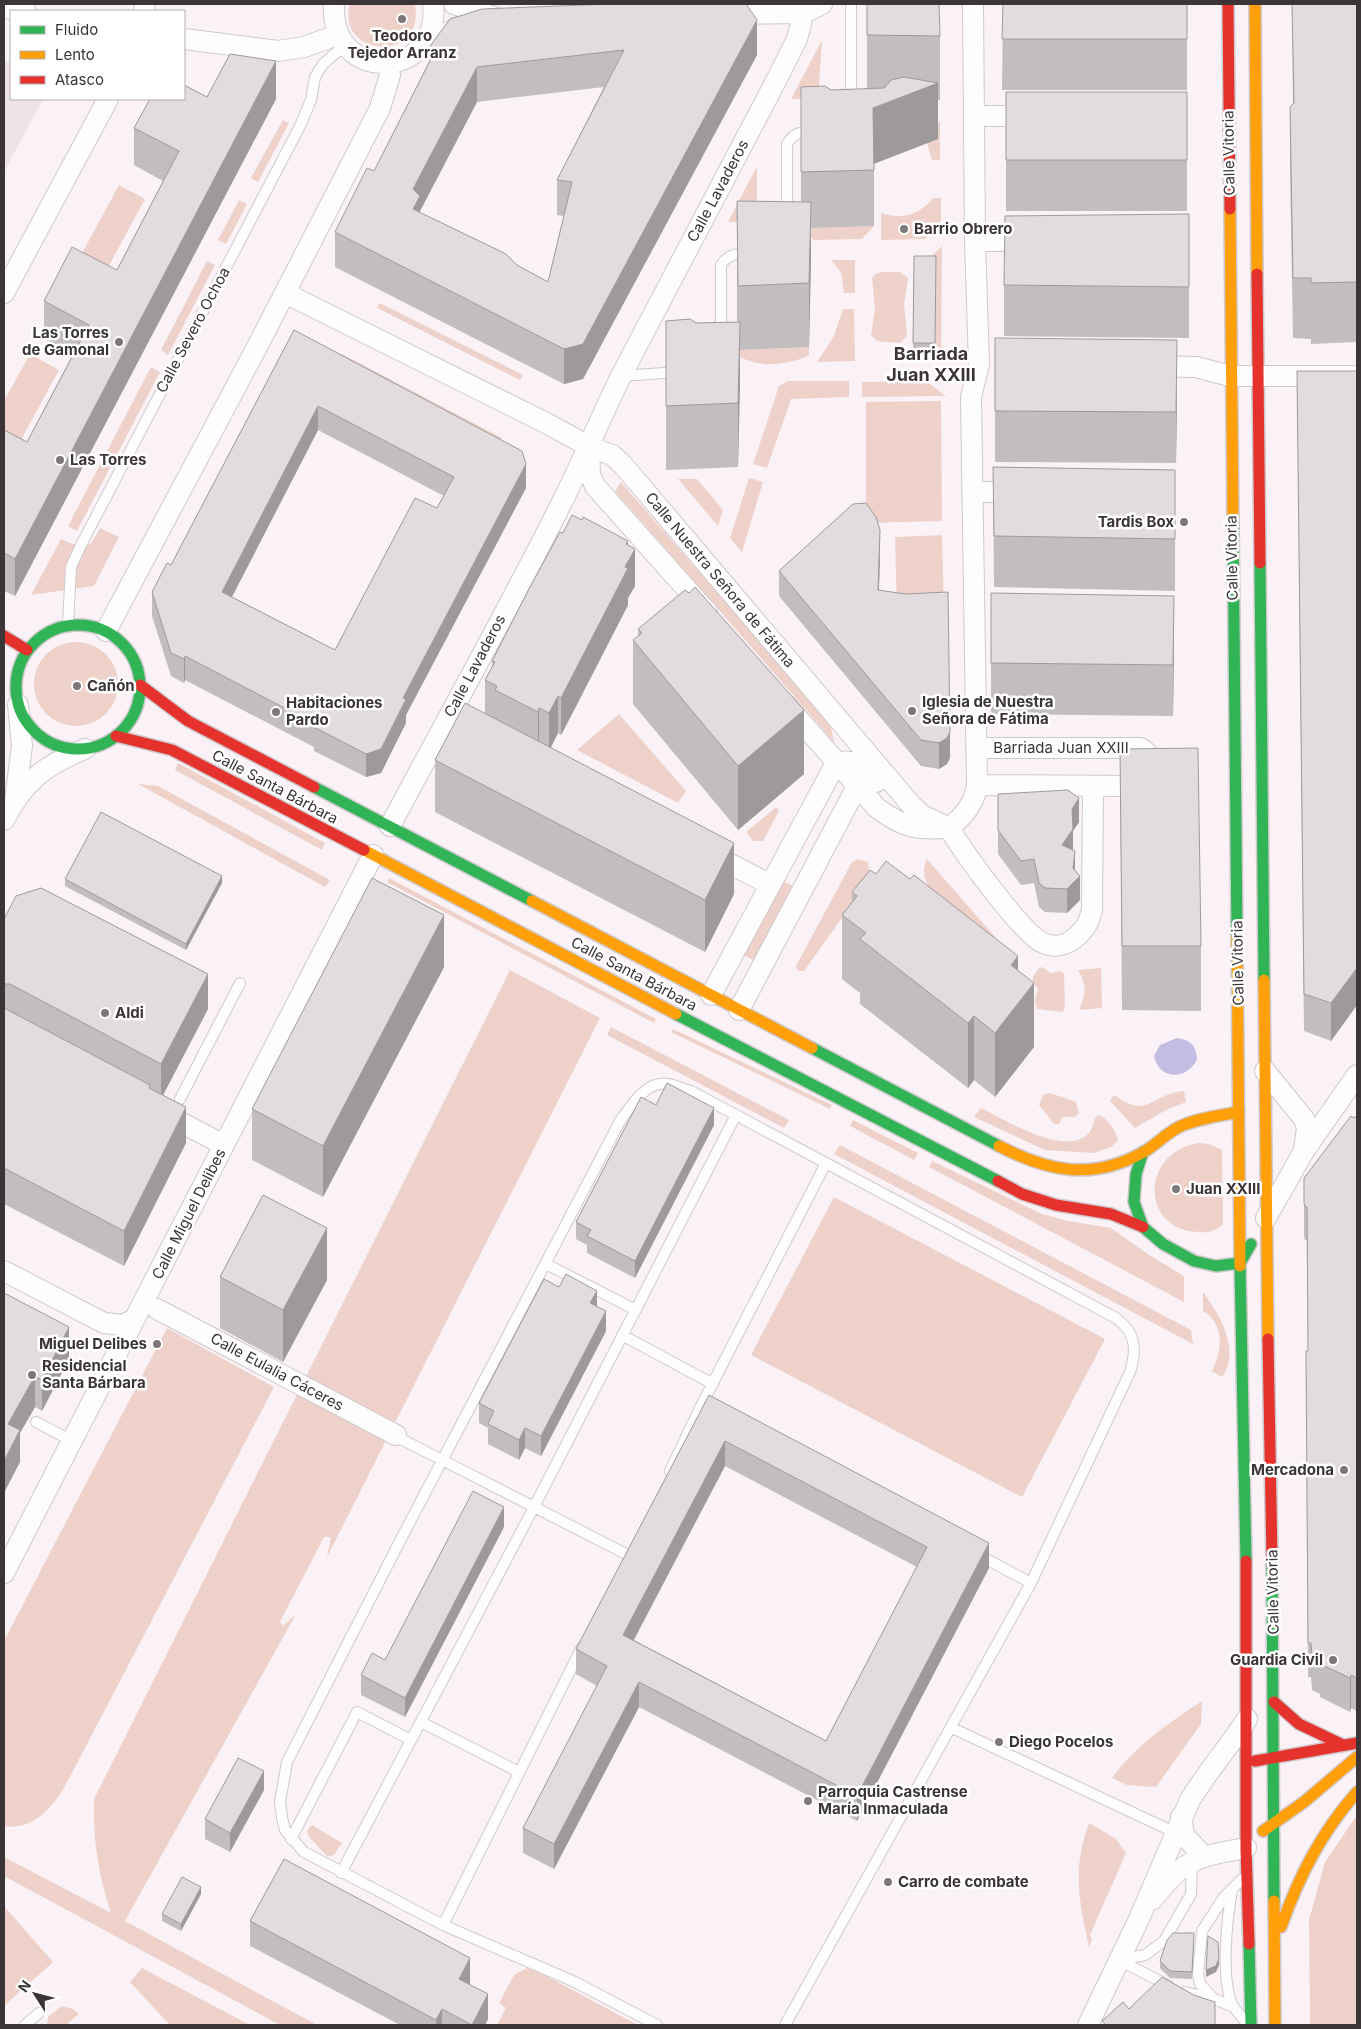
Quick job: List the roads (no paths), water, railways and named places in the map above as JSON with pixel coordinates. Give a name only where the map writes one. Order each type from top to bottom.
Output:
[{"type":"main road","name":"Calle Vitoria","points":[[1228,4],[1230,376],[1247,1719],[1246,1848],[1249,2025]]},
{"type":"main road","name":"Calle Vitoria","points":[[1255,4],[1266,1218],[1274,1702],[1275,2025]]},
{"type":"main road","points":[[68,625],[86,625],[106,631],[118,639],[133,658],[140,685],[134,713],[127,725],[116,736],[104,743],[85,749],[63,747],[45,740],[30,726],[18,705],[16,679],[27,650],[44,635],[68,625]]},
{"type":"main road","points":[[4,636],[27,650]]},
{"type":"main road","name":"Calle Santa Bárbara","points":[[140,685],[188,720],[1028,1161],[1047,1168],[1086,1171],[1106,1168],[1143,1152]]},
{"type":"main road","name":"Calle Santa Bárbara","points":[[116,736],[172,750],[1022,1194],[1056,1205],[1111,1214],[1143,1227]]},
{"type":"main road","points":[[1239,1112],[1180,1126],[1143,1152],[1136,1174],[1134,1202],[1143,1227],[1163,1244],[1194,1261],[1216,1266],[1240,1263],[1266,1218]]},
{"type":"main road","points":[[1274,1702],[1299,1724],[1343,1745]]},
{"type":"main road","points":[[1247,1762],[1357,1743]]},
{"type":"main road","points":[[1246,1848],[1255,1837],[1273,1825],[1357,1757]]},
{"type":"main road","points":[[1333,1805],[1357,1786]]},
{"type":"main road","points":[[1274,1948],[1298,1877],[1331,1823],[1357,1792]]},
{"type":"main road","points":[[1246,1848],[1273,1842],[1290,1835]]},
{"type":"street","points":[[334,4],[333,18],[341,40],[366,61],[388,64],[401,61],[423,45],[455,27],[510,19],[454,4]]},
{"type":"street","points":[[423,45],[431,30],[434,15],[433,4]]},
{"type":"street","points":[[703,14],[805,8],[822,4]]},
{"type":"street","name":"Barriada Juan XXIII","points":[[949,828],[969,807],[976,793],[976,748],[983,616],[972,492],[971,397],[987,364],[975,241],[973,4]]},
{"type":"street","points":[[4,8],[19,10]]},
{"type":"street","name":"Calle Lavaderos","points":[[560,507],[590,447],[600,418],[621,376],[797,39],[805,8]]},
{"type":"street","points":[[185,39],[278,51],[341,40]]},
{"type":"street","points":[[106,631],[285,293],[380,108],[390,75],[388,64]]},
{"type":"street","points":[[4,293],[107,100]]},
{"type":"street","points":[[974,116],[1054,116]]},
{"type":"street","points":[[975,241],[1050,241]]},
{"type":"street","name":"Calle Nuestra Señora de Fátima","points":[[285,293],[548,424],[590,447],[612,455],[623,465],[905,798],[922,815],[949,828]]},
{"type":"street","points":[[1135,366],[1196,367],[1230,376],[1357,376]]},
{"type":"street","name":"Calle Nuestra Señora de Fátima","points":[[590,447],[588,461],[595,486],[720,627]]},
{"type":"street","name":"Calle Lavaderos","points":[[390,826],[569,491],[582,485],[595,486]]},
{"type":"street","points":[[972,492],[1035,492]]},
{"type":"street","points":[[778,695],[877,808],[896,822],[914,829],[949,828],[966,855],[1034,937],[1053,946],[1062,946],[1086,928],[1092,910],[1093,786]]},
{"type":"street","points":[[14,800],[22,746],[18,705]]},
{"type":"street","points":[[446,719],[464,728]]},
{"type":"street","name":"Calle Nuestra Señora de Fátima","points":[[843,726],[857,763],[878,785],[891,793],[905,798]]},
{"type":"street","name":"Barriada Juan XXIII","points":[[976,748],[1140,748],[1148,752],[1152,759],[1152,775],[1148,782],[1140,786],[976,785]]},
{"type":"street","points":[[4,820],[14,800],[43,769],[59,759],[85,749]]},
{"type":"street","points":[[711,995],[769,884],[836,763],[846,760],[857,763]]},
{"type":"street","name":"Calle Nuestra Señora de Fátima","points":[[739,1010],[856,786],[857,763]]},
{"type":"street","points":[[842,814],[867,806],[877,808]]},
{"type":"street","points":[[696,846],[769,884]]},
{"type":"street","name":"Calle Miguel Delibes","points":[[4,1573],[373,855]]},
{"type":"street","points":[[1265,1071],[1304,1119],[1307,1127],[1304,1151]]},
{"type":"street","points":[[1266,1218],[1304,1151],[1357,1075]]},
{"type":"street","points":[[145,1103],[224,1144]]},
{"type":"street","points":[[1239,1112],[1265,1107],[1292,1106]]},
{"type":"street","points":[[4,1271],[94,1319],[110,1332],[114,1340],[114,1360]]},
{"type":"street","name":"Calle Eulalia Cáceres","points":[[157,1309],[400,1438]]},
{"type":"street","points":[[94,1319],[117,1326],[135,1320]]},
{"type":"street","points":[[1088,2025],[1139,1919],[1178,1825],[1200,1783],[1226,1752],[1247,1719]]},
{"type":"street","points":[[1208,1773],[1229,1764],[1247,1762]]},
{"type":"street","points":[[1178,1825],[1198,1858]]},
{"type":"street","points":[[1139,1919],[1173,1876],[1198,1858],[1246,1848]]},
{"type":"lane","points":[[851,4],[851,109]]},
{"type":"lane","name":"Calle Severo Ochoa","points":[[68,625],[71,567],[81,545],[300,126],[311,100],[315,77],[341,40]]},
{"type":"lane","points":[[788,226],[787,144],[792,136],[798,133],[826,132]]},
{"type":"lane","points":[[720,348],[721,265],[732,254],[759,253]]},
{"type":"lane","points":[[621,376],[691,372]]},
{"type":"lane","points":[[180,1099],[240,983]]},
{"type":"lane","points":[[657,2025],[575,1982],[443,1925],[304,1852],[285,1830],[280,1802],[287,1762],[620,1121],[634,1101],[651,1087],[666,1083],[690,1091],[736,1115],[1116,1318],[1126,1325],[1134,1338],[1136,1354],[1130,1372],[1031,1583],[785,2025]]},
{"type":"lane","points":[[341,1873],[534,1507],[736,1115]]},
{"type":"lane","points":[[666,1478],[826,1163]]},
{"type":"lane","points":[[546,1264],[636,1310]]},
{"type":"lane","points":[[622,1335],[713,1384]]},
{"type":"lane","points":[[700,1408],[718,1418]]},
{"type":"lane","points":[[36,1422],[72,1441]]},
{"type":"lane","points":[[400,1438],[628,1555]]},
{"type":"lane","points":[[970,1551],[1031,1583]]},
{"type":"lane","points":[[443,1925],[589,1633]]},
{"type":"lane","points":[[292,1839],[357,1712],[411,1740]]},
{"type":"lane","points":[[420,1722],[519,1772]]},
{"type":"lane","points":[[952,1728],[1178,1825]]},
{"type":"lane","points":[[1120,1960],[1145,1955],[1164,1941],[1191,1894],[1198,1858]]},
{"type":"lane","points":[[1214,1999],[1200,1984],[1198,1974],[1202,1931],[1210,1916],[1247,1875]]},
{"type":"lane","points":[[1232,1890],[1227,1920],[1227,1984],[1234,2007],[1249,2025]]},
{"type":"lane","points":[[1120,1960],[1173,1989],[1214,1999],[1234,2007]]},
{"type":"lane","points":[[1214,1999],[1224,1992],[1227,1984]]},
{"type":"lane","points":[[25,2025],[39,2013]]},
{"type":"place","name":"Teodoro Tejedor Arranz","points":[[402,19]]},
{"type":"place","name":"Barrio Obrero","points":[[904,229]]},
{"type":"place","name":"Las Torres de Gamonal","points":[[119,342]]},
{"type":"place","name":"Las Torres","points":[[60,460]]},
{"type":"place","name":"Tardis Box","points":[[1184,522]]},
{"type":"place","name":"Cañón","points":[[77,686]]},
{"type":"place","name":"Iglesia de Nuestra Señora de Fátima","points":[[912,711]]},
{"type":"place","name":"Habitaciones Pardo","points":[[276,712]]},
{"type":"place","name":"Aldi","points":[[105,1013]]},
{"type":"place","name":"Juan XXIII","points":[[1176,1189]]},
{"type":"place","name":"Miguel Delibes","points":[[157,1344]]},
{"type":"place","name":"Residencial Santa Bárbara","points":[[32,1375]]},
{"type":"place","name":"Mercadona","points":[[1344,1470]]},
{"type":"place","name":"Guardia Civil","points":[[1333,1660]]},
{"type":"place","name":"Diego Pocelos","points":[[999,1742]]},
{"type":"place","name":"Parroquia Castrense María Inmaculada","points":[[808,1801]]},
{"type":"place","name":"Carro de combate","points":[[888,1882]]},
{"type":"district","name":"Barriada Juan XXIII","points":[[931,364]]}]
